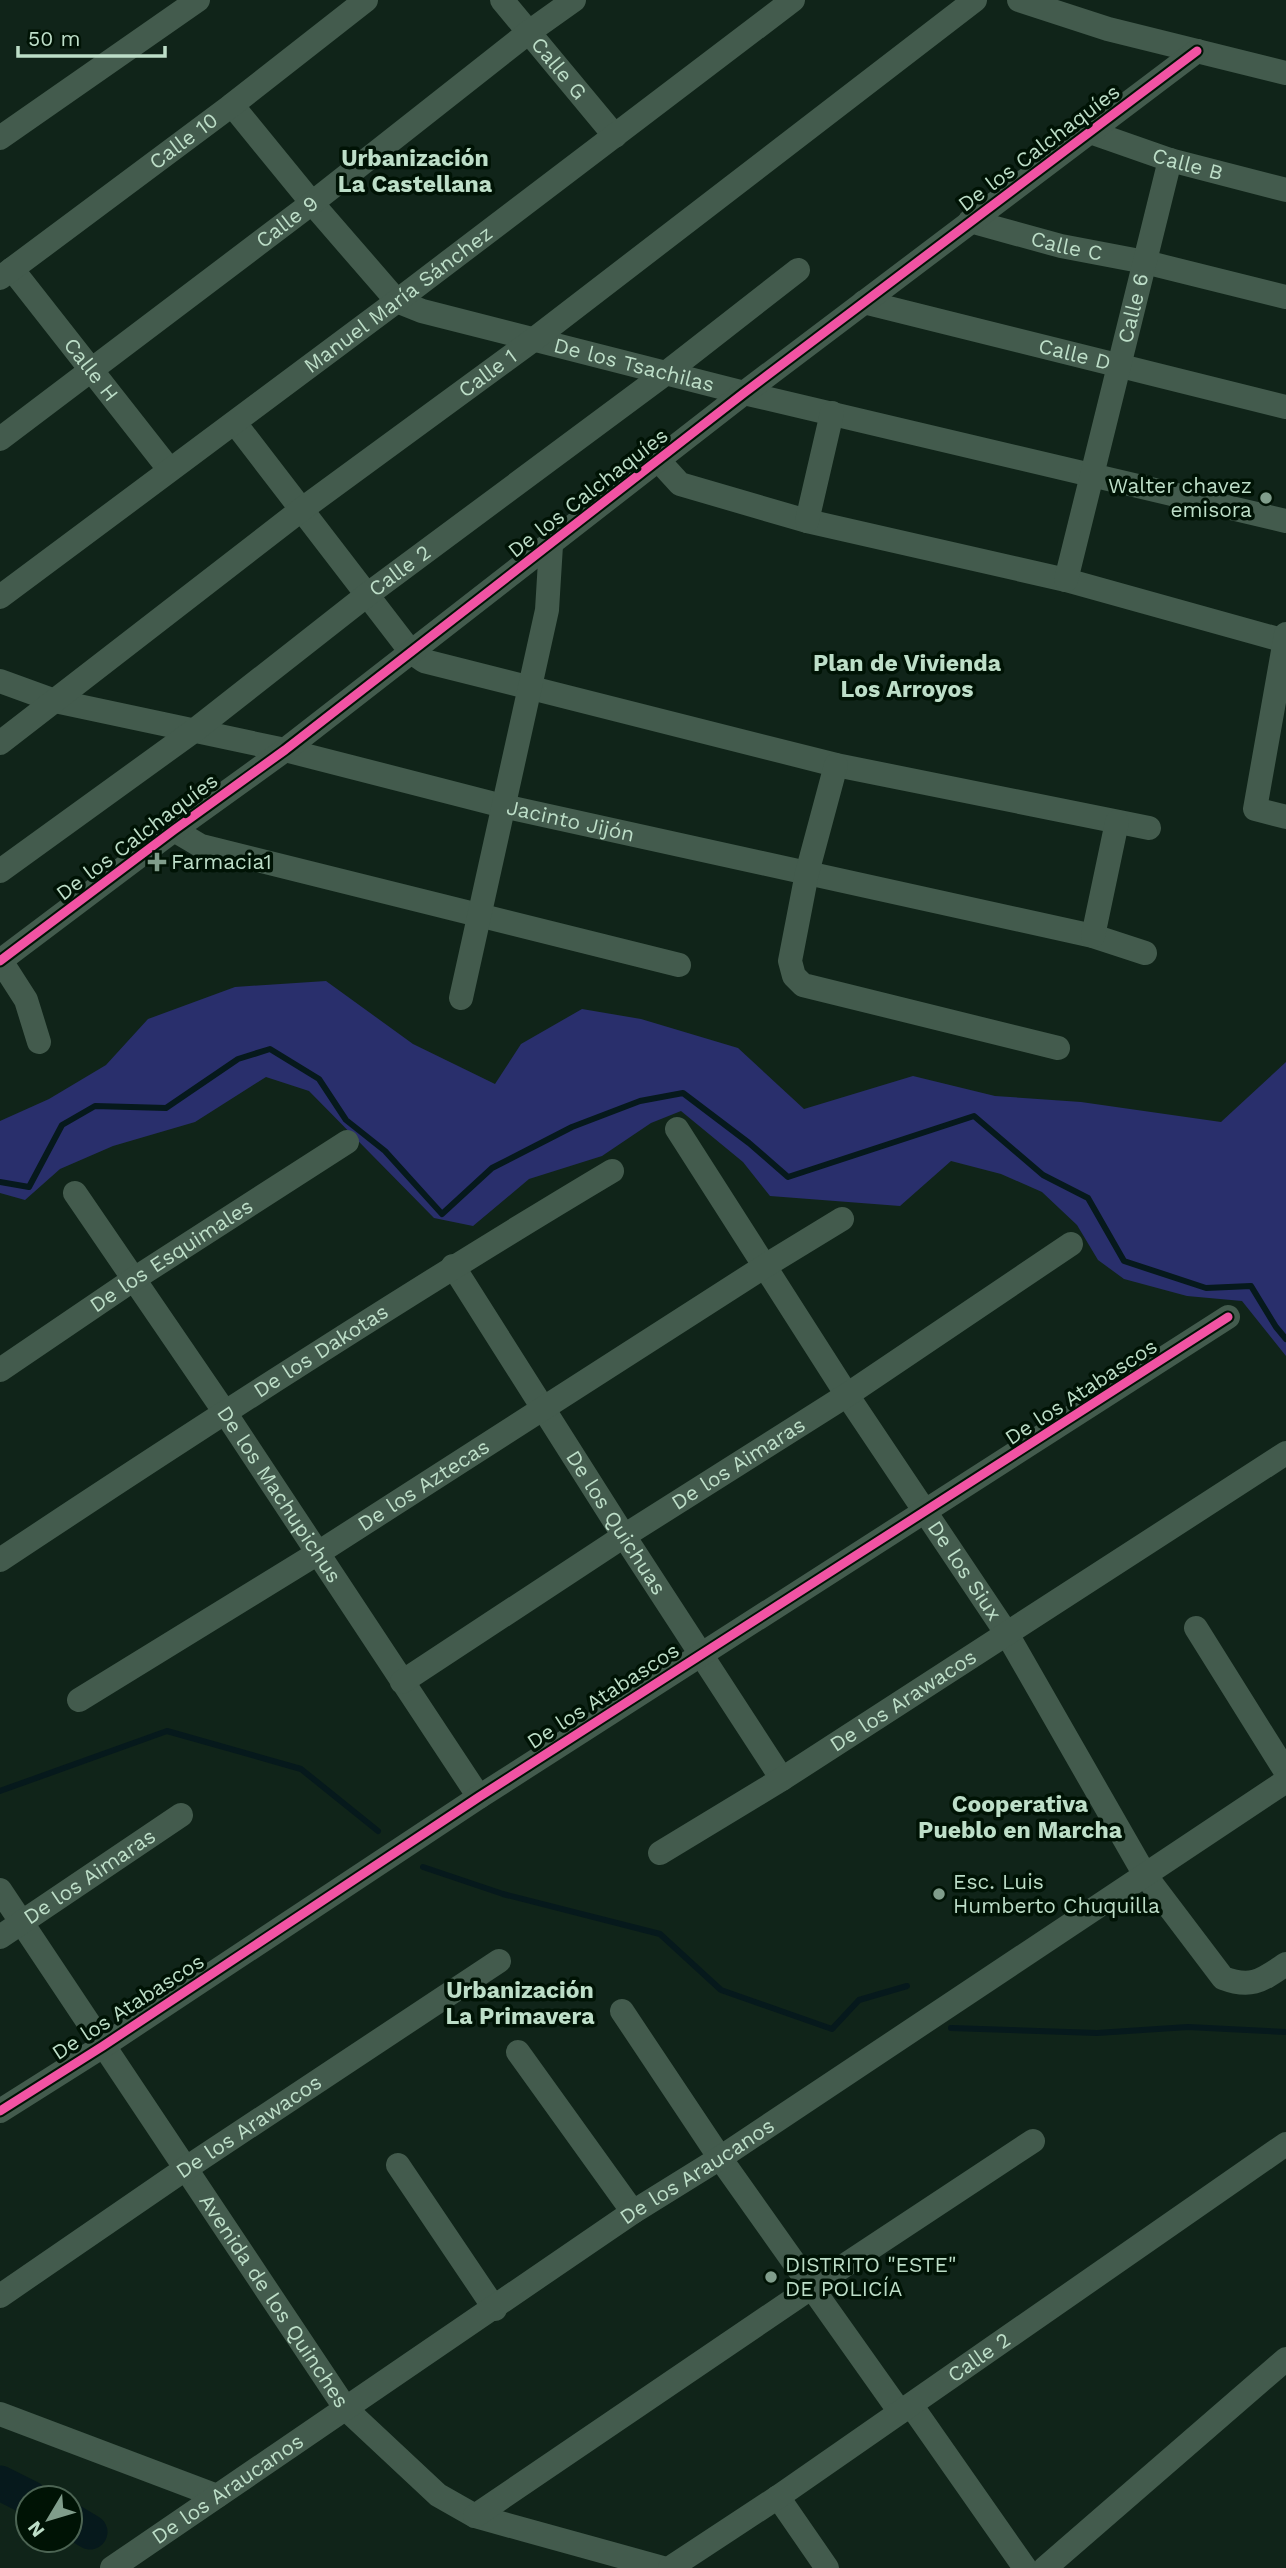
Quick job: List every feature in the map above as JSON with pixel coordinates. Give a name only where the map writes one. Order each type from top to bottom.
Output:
[{"type":"street","points":[[0,138],[198,0]]},
{"type":"street","name":"Calle 10","points":[[6,274],[366,0]]},
{"type":"street","name":"Calle G","points":[[502,0],[615,136]]},
{"type":"street","name":"Calle 9","points":[[0,439],[312,203],[573,0]]},
{"type":"street","name":"Manuel María Sánchez","points":[[0,597],[397,301],[793,0]]},
{"type":"street","name":"Calle 1","points":[[0,743],[301,510],[533,340],[975,0]]},
{"type":"street","points":[[1019,0],[1108,29],[1286,73]]},
{"type":"street","name":"De los Calchaquíes","points":[[1,961],[285,750],[744,393],[1197,51]]},
{"type":"street","name":"De los Tsachilas","points":[[232,104],[312,203],[397,301],[422,311],[744,393],[1286,521]]},
{"type":"street","name":"Calle B","points":[[1090,132],[1170,160],[1286,190]]},
{"type":"street","name":"Calle 6","points":[[1066,580],[1170,160]]},
{"type":"street","name":"Calle C","points":[[970,221],[1061,246],[1145,262],[1286,297]]},
{"type":"street","name":"Calle 2","points":[[0,871],[195,730],[367,595],[666,373],[798,270]]},
{"type":"street","name":"Calle H","points":[[6,274],[92,370],[170,469]]},
{"type":"street","name":"Calle D","points":[[864,302],[1286,407]]},
{"type":"street","points":[[807,521],[832,413]]},
{"type":"street","points":[[234,423],[411,652],[424,661],[836,765],[1149,828]]},
{"type":"street","points":[[659,461],[680,484],[807,521],[1066,580],[1285,638],[1255,809],[1286,817]]},
{"type":"street","points":[[461,998],[547,610],[551,545]]},
{"type":"street","name":"Jacinto Jijón","points":[[0,681],[55,701],[285,750],[503,806],[1093,936],[1145,953]]},
{"type":"street","points":[[836,765],[807,873],[790,961],[794,976],[803,985],[1058,1048]]},
{"type":"street","points":[[1093,936],[1117,822]]},
{"type":"street","points":[[174,830],[201,846],[679,965]]},
{"type":"street","points":[[1,961],[26,1000],[39,1042]]},
{"type":"street","name":"De los Siux","points":[[677,1129],[846,1395],[1007,1634],[1145,1875],[1223,1978],[1241,1985],[1266,1977],[1286,1964]]},
{"type":"street","name":"De los Esquimales","points":[[0,1370],[134,1279],[346,1143]]},
{"type":"street","name":"De los Dakotas","points":[[0,1560],[224,1411],[453,1266],[612,1171]]},
{"type":"street","name":"De los Machupichus","points":[[75,1194],[224,1411],[479,1797]]},
{"type":"street","name":"De los Aztecas","points":[[79,1700],[318,1553],[842,1219]]},
{"type":"street","name":"De los Aimaras","points":[[402,1682],[846,1395],[1072,1244]]},
{"type":"street","name":"De los Quichuas","points":[[453,1266],[782,1779]]},
{"type":"street","name":"De los Atabascos","points":[[0,2111],[700,1654],[925,1513],[1228,1317]]},
{"type":"street","name":"De los Arawacos","points":[[660,1853],[782,1779],[1286,1453]]},
{"type":"street","points":[[1196,1628],[1286,1772]]},
{"type":"street","name":"De los Araucanos","points":[[112,2568],[495,2309],[633,2212],[720,2158],[1286,1782]]},
{"type":"street","name":"De los Aimaras","points":[[0,1937],[181,1815]]},
{"type":"street","name":"Avenida de los Quinches","points":[[0,1891],[346,2409],[438,2496],[475,2516],[663,2568]]},
{"type":"street","name":"De los Arawacos","points":[[0,2296],[185,2169],[499,1961]]},
{"type":"street","points":[[622,2011],[720,2158],[812,2287],[1025,2568]]},
{"type":"street","points":[[518,2052],[633,2212]]},
{"type":"street","points":[[475,2516],[1033,2141]]},
{"type":"street","name":"Calle 2","points":[[670,2568],[906,2409],[1286,2144]]},
{"type":"street","points":[[398,2165],[495,2309]]},
{"type":"street","points":[[1045,2568],[1286,2359]]},
{"type":"street","points":[[0,2414],[216,2496]]},
{"type":"street","points":[[778,2497],[827,2568]]},
{"type":"shaded area","points":[[326,981],[413,1044],[495,1084],[521,1044],[582,1009],[641,1019],[738,1048],[804,1109],[913,1076],[995,1096],[1081,1102],[1221,1122],[1286,1062],[1286,1356],[1242,1301],[1187,1296],[1124,1279],[1098,1260],[1077,1225],[1042,1192],[1001,1174],[951,1161],[900,1206],[770,1196],[743,1162],[681,1111],[651,1123],[602,1156],[529,1179],[473,1226],[434,1218],[309,1091],[266,1077],[195,1122],[113,1146],[60,1169],[25,1200],[0,1193],[0,1121],[49,1099],[106,1065],[148,1019],[235,987]]},
{"type":"waterway","points":[[0,1182],[29,1187],[62,1125],[95,1106],[166,1108],[238,1059],[270,1049],[319,1079],[346,1120],[385,1151],[442,1214],[492,1168],[572,1127],[640,1101],[683,1093],[749,1143],[788,1177],[974,1116],[1043,1175],[1088,1198],[1124,1261],[1206,1288],[1251,1286],[1286,1339]]},
{"type":"waterway","points":[[0,1791],[167,1731],[301,1769],[378,1831]]},
{"type":"waterway","points":[[423,1867],[503,1894],[660,1934],[721,1990],[832,2029],[859,2000],[907,1986]]},
{"type":"waterway","points":[[951,2028],[1097,2033],[1188,2027],[1286,2032]]},
{"type":"waterway","points":[[0,2483],[14,2490]]},
{"type":"waterway","points":[[84,2528],[90,2532]]},
{"type":"cycle path","points":[[0,961],[285,750],[744,393],[1197,51]]},
{"type":"cycle path","points":[[0,2111],[103,2046],[479,1797],[1228,1317]]},
{"type":"place","name":"Walter chavez emisora","points":[[1266,498]]},
{"type":"place","name":"Farmacia1","points":[[157,862]]},
{"type":"place","name":"Esc. Luis Humberto Chuquilla","points":[[939,1894]]},
{"type":"place","name":"DISTRITO \"ESTE\" DE POLICÍA","points":[[771,2277]]},
{"type":"district","name":"Urbanización La Castellana","points":[[415,171]]},
{"type":"district","name":"Plan de Vivienda Los Arroyos","points":[[907,676]]},
{"type":"district","name":"Cooperativa Pueblo en Marcha","points":[[1020,1817]]},
{"type":"district","name":"Urbanización La Primavera","points":[[520,2003]]}]
